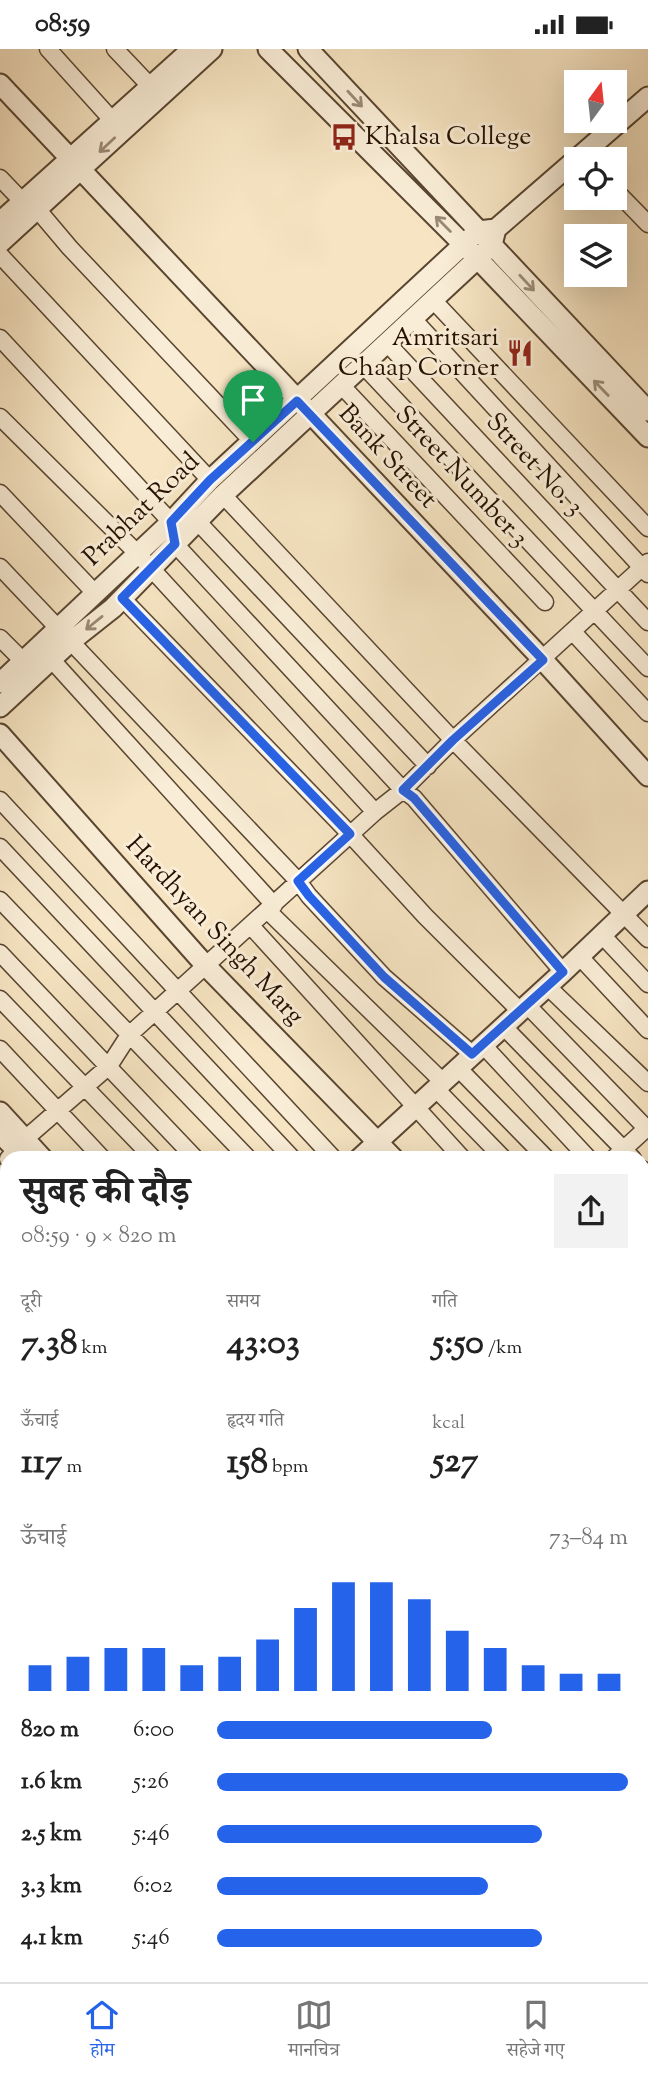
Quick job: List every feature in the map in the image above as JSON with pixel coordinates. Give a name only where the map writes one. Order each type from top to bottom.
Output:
[{"type":"street","points":[[48,49],[112,120]]},
{"type":"street","points":[[115,49],[151,87]]},
{"type":"street","points":[[0,243],[29,205],[212,49]]},
{"type":"street","points":[[268,49],[463,245]]},
{"type":"street","points":[[308,49],[648,411]]},
{"type":"street","points":[[76,163],[112,120],[190,50]]},
{"type":"street","name":"Bank Street","points":[[0,84],[543,660],[648,776]]},
{"type":"street","points":[[595,147],[648,97]]},
{"type":"street","points":[[486,241],[564,174]]},
{"type":"street","points":[[0,178],[29,205],[253,442]]},
{"type":"street","points":[[627,202],[648,224]]},
{"type":"street","points":[[0,222],[29,205]]},
{"type":"street","points":[[486,241],[648,437]]},
{"type":"street","name":"Prabhat Road","points":[[0,707],[29,667],[64,635],[122,598],[463,245],[486,241]]},
{"type":"street","name":"Prabhat Road","points":[[0,683],[29,667],[51,659],[94,592],[171,522],[210,480],[253,442],[341,385],[433,300],[486,241]]},
{"type":"street","points":[[0,255],[210,480]]},
{"type":"street","points":[[433,300],[648,528]]},
{"type":"street","points":[[18,1151],[108,1066],[129,1035],[375,811],[403,790],[453,740],[617,590],[646,568],[413,319]]},
{"type":"street","points":[[0,338],[171,522],[175,544],[403,790],[414,798],[563,972]]},
{"type":"street","name":"Street No. 3","points":[[386,342],[648,621]]},
{"type":"street","points":[[362,364],[648,668]]},
{"type":"street","name":"Street Number 3","points":[[341,385],[545,602]]},
{"type":"street","points":[[0,417],[137,553],[375,811]]},
{"type":"street","points":[[0,493],[94,592]]},
{"type":"street","points":[[223,495],[453,740],[648,939]]},
{"type":"street","points":[[197,521],[428,766]]},
{"type":"street","points":[[0,567],[298,881],[384,977],[458,1068],[500,1151]]},
{"type":"street","points":[[122,598],[350,834],[425,916],[647,1129],[627,1151]]},
{"type":"street","points":[[573,632],[648,713]]},
{"type":"street","points":[[0,638],[29,667]]},
{"type":"street","points":[[51,659],[271,908],[458,1068],[539,1151]]},
{"type":"street","name":"Hardhyan Singh Marg","points":[[0,734],[206,966],[386,1151]]},
{"type":"street","points":[[0,800],[327,1151]]},
{"type":"street","points":[[0,847],[285,1151]]},
{"type":"street","points":[[366,1151],[415,1109],[648,892]]},
{"type":"street","points":[[0,900],[241,1151]]},
{"type":"street","points":[[251,926],[455,1151]]},
{"type":"street","points":[[601,935],[648,984]]},
{"type":"street","points":[[0,953],[188,1151]]},
{"type":"street","points":[[580,957],[648,1030]]},
{"type":"street","points":[[547,986],[648,1083]]},
{"type":"street","points":[[0,999],[146,1151]]},
{"type":"street","points":[[503,1026],[619,1151]]},
{"type":"street","points":[[0,1049],[96,1151]]},
{"type":"street","points":[[458,1068],[577,1151]]},
{"type":"street","points":[[0,1112],[15,1151]]},
{"type":"street","points":[[0,1133],[14,1151]]},
{"type":"place","name":"Khalsa College","points":[[344,137]]},
{"type":"place","name":"Amritsari Chaap Corner","points":[[520,353]]},
{"type":"route","points":[[297,401],[543,660],[453,740],[403,790],[414,798],[563,972],[472,1054],[384,977],[298,881],[350,834],[122,598],[175,544],[171,522],[210,480],[253,442],[297,401]]}]
